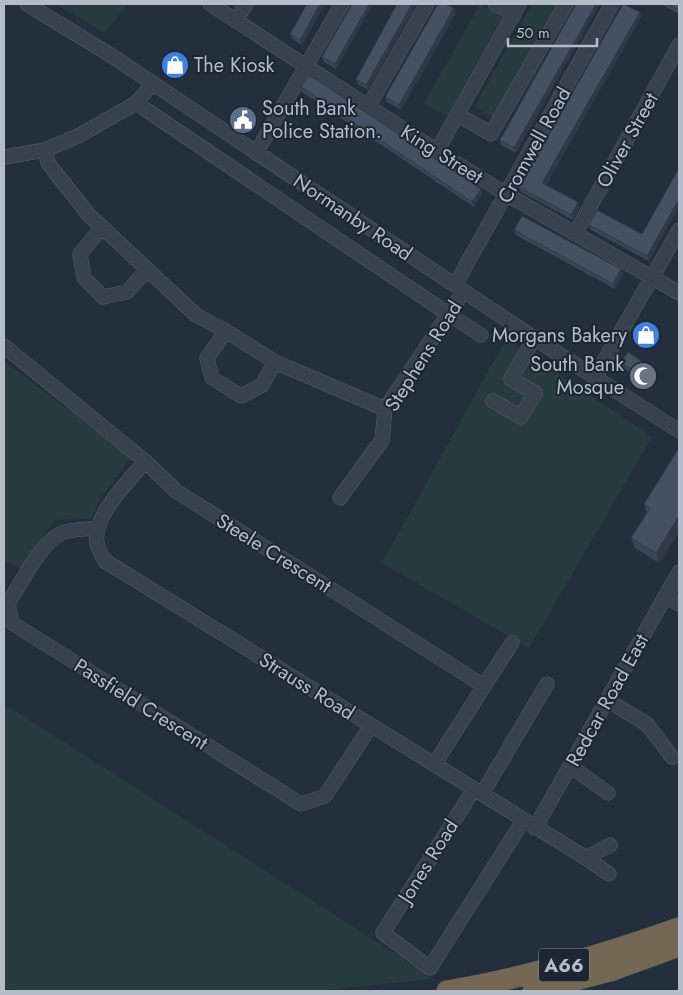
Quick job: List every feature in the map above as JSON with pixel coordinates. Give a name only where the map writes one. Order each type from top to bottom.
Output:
[{"type":"highway","name":"A66","points":[[447,991],[483,985],[545,970],[625,947],[679,928]]},
{"type":"highway","name":"A66","points":[[533,991],[613,970],[679,946]]},
{"type":"street","name":"Normanby Road","points":[[27,4],[153,83],[534,338],[678,426]]},
{"type":"street","name":"King Street","points":[[210,4],[506,194],[679,293]]},
{"type":"street","points":[[236,20],[246,4]]},
{"type":"street","points":[[256,153],[342,4]]},
{"type":"street","points":[[368,107],[427,4]]},
{"type":"street","points":[[437,151],[516,9],[495,4]]},
{"type":"street","points":[[457,114],[490,134],[566,4]]},
{"type":"street","name":"Cromwell Road","points":[[460,288],[506,194],[612,4]]},
{"type":"street","name":"Oliver Street","points":[[576,234],[679,45]]},
{"type":"street","points":[[4,157],[46,150],[80,135],[136,103],[153,83]]},
{"type":"street","points":[[136,103],[481,335]]},
{"type":"street","points":[[46,150],[48,163],[88,214],[196,315],[226,331],[275,362],[385,409]]},
{"type":"street","points":[[102,227],[80,254],[84,278],[103,297],[127,292],[147,270]]},
{"type":"street","points":[[595,377],[679,230]]},
{"type":"street","name":"Stephens Road","points":[[340,498],[382,440],[385,409],[448,314],[460,288]]},
{"type":"street","points":[[226,331],[207,358],[212,378],[241,396],[262,385],[275,362]]},
{"type":"street","points":[[493,401],[521,417],[535,393],[511,379],[534,338]]},
{"type":"street","name":"Steele Crescent","points":[[4,346],[145,462],[176,491],[484,686]]},
{"type":"street","points":[[98,528],[105,510],[145,462]]},
{"type":"street","name":"Strauss Road","points":[[98,528],[97,544],[105,562],[586,858],[608,874]]},
{"type":"street","name":"Passfield Crescent","points":[[98,528],[63,532],[46,545],[27,571],[8,604],[12,623],[301,804],[325,796],[372,726]]},
{"type":"street","name":"Redcar Road East","points":[[383,933],[430,968],[570,766],[679,572]]},
{"type":"street","points":[[666,597],[679,604]]},
{"type":"street","points":[[434,765],[512,644]]},
{"type":"street","name":"Jones Road","points":[[383,933],[548,684]]},
{"type":"street","points":[[607,700],[647,724],[672,757]]},
{"type":"street","points":[[570,766],[608,793]]},
{"type":"street","points":[[586,858],[610,845]]},
{"type":"green space","points":[[56,4],[128,4],[105,33]]},
{"type":"green space","points":[[480,4],[502,17],[447,116],[424,104]]},
{"type":"green space","points":[[532,4],[561,4],[496,120],[474,107]]},
{"type":"green space","points":[[506,339],[652,437],[529,648],[382,563]]},
{"type":"green space","points":[[4,361],[131,457],[101,498],[91,519],[55,520],[21,568],[4,561]]},
{"type":"green space","points":[[4,704],[429,975],[431,979],[318,991],[34,991],[4,989]]},
{"type":"building","points":[[307,4],[320,4],[300,40],[290,34]]},
{"type":"building","points":[[352,4],[369,4],[335,64],[322,57]]},
{"type":"building","points":[[397,4],[412,4],[366,85],[356,79]]},
{"type":"building","points":[[438,4],[445,4],[454,8],[399,105],[385,97]]},
{"type":"building","points":[[576,4],[596,4],[514,148],[500,140]]},
{"type":"building","points":[[623,4],[640,12],[542,183],[578,202],[571,215],[519,187]]},
{"type":"building","points":[[668,4],[679,4],[679,10]]},
{"type":"building","points":[[309,75],[481,189],[472,202],[301,87]]},
{"type":"building","points":[[679,168],[679,199],[647,256],[589,225],[597,210],[642,234]]},
{"type":"building","points":[[522,216],[621,269],[613,284],[514,230]]},
{"type":"building","points":[[628,352],[643,362],[636,372],[621,363]]},
{"type":"building","points":[[679,448],[679,516],[656,553],[631,538],[650,508],[644,504]]},
{"type":"place","name":"The Kiosk","points":[[175,65]]},
{"type":"place","name":"South Bank Police Station.","points":[[243,120]]},
{"type":"place","name":"Morgans Bakery","points":[[646,335]]},
{"type":"place","name":"South Bank Mosque","points":[[643,376]]}]
